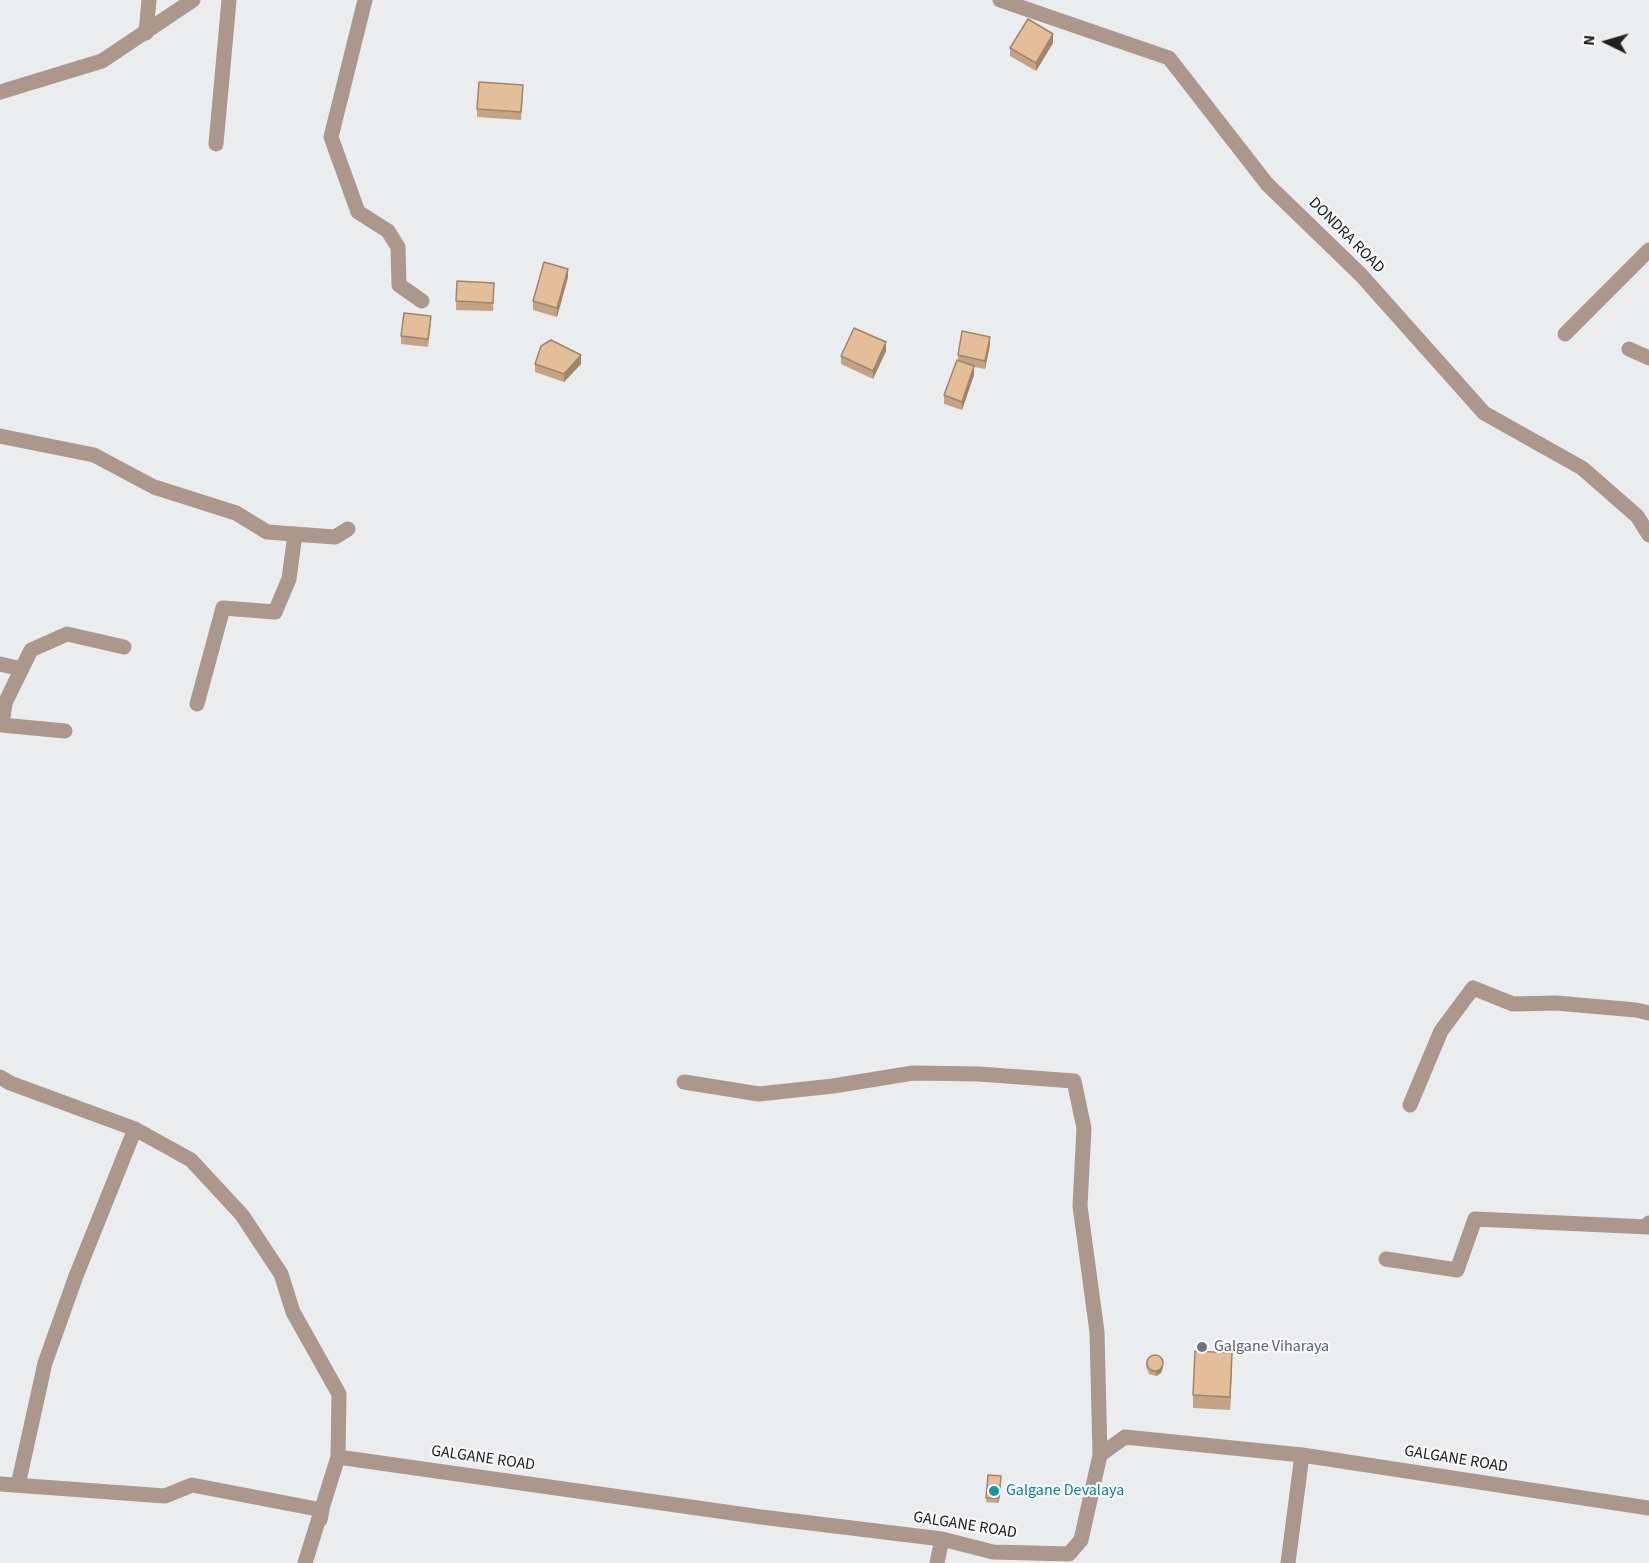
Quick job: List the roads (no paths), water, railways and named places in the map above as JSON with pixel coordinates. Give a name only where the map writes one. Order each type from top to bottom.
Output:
[{"type":"street","points":[[146,33],[149,0]]},
{"type":"street","points":[[0,92],[102,61],[193,0]]},
{"type":"street","points":[[216,144],[229,0]]},
{"type":"street","points":[[365,0],[331,137],[358,212],[388,231],[398,247],[399,285],[422,301]]},
{"type":"street","name":"DONDRA ROAD","points":[[1000,0],[1170,58],[1268,184],[1361,275],[1484,413],[1582,468],[1637,516],[1649,535]]},
{"type":"street","points":[[1565,334],[1649,250]]},
{"type":"street","points":[[1629,349],[1649,358]]},
{"type":"street","points":[[0,436],[93,455],[154,487],[236,513],[267,532],[335,537],[348,529]]},
{"type":"street","points":[[197,704],[223,608],[275,612],[289,579],[295,534]]},
{"type":"street","points":[[65,731],[2,725],[2,704],[31,650],[67,633],[124,647]]},
{"type":"street","points":[[0,664],[22,669]]},
{"type":"street","points":[[1410,1105],[1441,1031],[1473,988],[1513,1004],[1556,1002],[1649,1013]]},
{"type":"street","points":[[684,1082],[759,1094],[832,1086],[913,1073],[979,1074],[1074,1081],[1084,1128],[1080,1206],[1097,1332],[1101,1455]]},
{"type":"street","points":[[0,1077],[10,1083],[135,1129],[191,1160],[242,1215],[281,1274],[293,1312],[339,1394],[338,1457],[306,1563]]},
{"type":"street","points":[[18,1485],[45,1363],[76,1276],[135,1129]]},
{"type":"street","points":[[1386,1259],[1457,1270],[1475,1220],[1648,1227],[1649,1223]]},
{"type":"street","name":"GALGANE ROAD","points":[[338,1457],[942,1539],[993,1552],[1069,1554],[1081,1540],[1101,1455],[1125,1437],[1302,1455],[1649,1508]]},
{"type":"street","points":[[1288,1563],[1302,1455]]},
{"type":"street","points":[[0,1484],[165,1496],[192,1485],[322,1510]]},
{"type":"street","points":[[938,1563],[942,1539]]},
{"type":"place","name":"Galgane Viharaya","points":[[1202,1347]]},
{"type":"place","name":"Galgane Devalaya","points":[[994,1491]]}]
